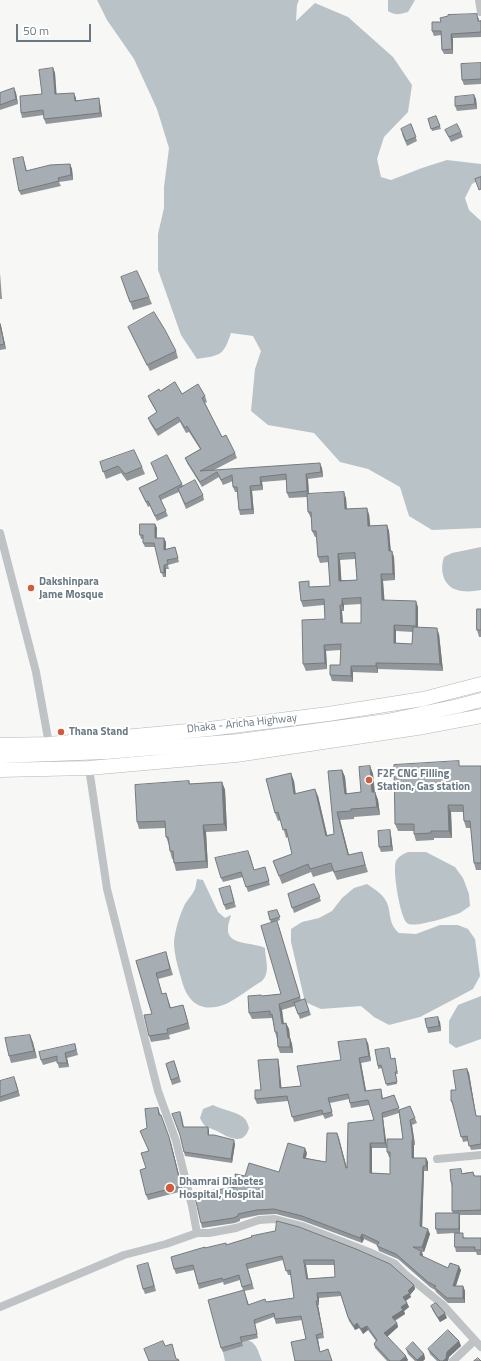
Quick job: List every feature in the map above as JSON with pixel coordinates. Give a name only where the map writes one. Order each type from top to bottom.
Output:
[{"type":"highway","name":"Dhaka - Aricha Highway","points":[[0,745],[49,744],[209,729],[328,714],[423,699],[481,684]]},
{"type":"highway","points":[[0,756],[106,752],[239,741],[388,721],[481,700]]},
{"type":"highway","points":[[0,770],[89,768],[236,755],[424,727],[481,716]]},
{"type":"street","points":[[479,0],[481,12]]},
{"type":"street","points":[[0,532],[36,672],[49,744]]},
{"type":"street","points":[[89,768],[107,888],[158,1091],[176,1141],[197,1233]]},
{"type":"street","points":[[437,1159],[481,1155]]},
{"type":"street","points":[[0,1307],[124,1255],[166,1244],[197,1233],[209,1233],[236,1228],[259,1220],[275,1219],[302,1226],[369,1252],[395,1264],[442,1304],[481,1348]]},
{"type":"street","points":[[453,1361],[474,1340]]},
{"type":"shaded area","points":[[97,0],[299,0],[297,5],[296,21],[315,3],[348,17],[393,57],[412,85],[408,112],[384,137],[377,159],[381,177],[391,180],[447,160],[481,164],[481,179],[472,184],[465,198],[469,210],[481,221],[481,528],[432,530],[409,516],[400,487],[368,469],[340,462],[314,433],[268,425],[251,411],[255,369],[261,351],[253,336],[231,333],[226,347],[220,354],[197,359],[181,335],[158,270],[158,234],[164,208],[164,187],[169,148],[157,109],[134,59],[107,20]]},
{"type":"shaded area","points":[[388,0],[415,0],[408,12],[393,14],[388,11]]},
{"type":"shaded area","points":[[481,547],[481,590],[464,591],[456,590],[451,587],[444,579],[442,568],[444,557],[452,553]]},
{"type":"shaded area","points":[[408,852],[426,852],[455,867],[463,878],[469,894],[470,906],[460,913],[432,921],[417,924],[407,923],[404,919],[399,903],[395,866],[398,858]]},
{"type":"shaded area","points":[[197,879],[203,880],[218,912],[225,918],[231,915],[228,928],[229,934],[232,938],[236,941],[265,948],[267,965],[266,974],[262,981],[230,1002],[217,1007],[209,1008],[196,1004],[187,994],[177,965],[174,942],[175,932],[181,912],[195,890]]},
{"type":"shaded area","points":[[367,884],[378,891],[384,898],[388,905],[391,921],[399,933],[416,934],[440,925],[458,925],[468,929],[475,939],[480,976],[473,989],[420,1017],[389,1025],[374,1017],[361,1006],[321,1009],[305,1002],[291,942],[291,929],[302,922],[319,918],[332,911],[342,898],[354,888]]},
{"type":"shaded area","points":[[481,996],[481,1039],[456,1048],[449,1043],[449,1021],[458,1005]]},
{"type":"shaded area","points":[[213,1105],[239,1115],[245,1119],[249,1128],[247,1134],[240,1139],[236,1139],[205,1126],[200,1118],[203,1109]]},
{"type":"shaded area","points":[[241,1338],[250,1341],[255,1345],[262,1361],[225,1361],[222,1348]]},
{"type":"building","points":[[477,14],[478,21],[481,21],[481,32],[451,34],[452,49],[442,50],[441,31],[432,31],[432,22],[441,22],[440,18],[448,15]]},
{"type":"building","points":[[481,63],[481,79],[462,80],[461,64]]},
{"type":"building","points":[[53,68],[55,94],[74,93],[75,101],[99,98],[100,113],[44,119],[43,110],[21,113],[20,96],[42,94],[39,70]]},
{"type":"building","points":[[14,88],[16,99],[0,105],[0,93]]},
{"type":"building","points":[[474,95],[475,104],[455,106],[455,97]]},
{"type":"building","points":[[436,116],[440,126],[431,129],[428,119]]},
{"type":"building","points":[[411,124],[416,137],[406,141],[401,129]]},
{"type":"building","points":[[457,124],[461,132],[449,137],[445,130]]},
{"type":"building","points":[[23,157],[26,171],[50,165],[70,164],[71,175],[58,178],[59,181],[19,191],[13,159]]},
{"type":"building","points":[[481,177],[481,189],[479,190],[475,179]]},
{"type":"building","points":[[137,271],[149,297],[130,302],[121,277]]},
{"type":"building","points":[[154,312],[176,351],[147,365],[128,327]]},
{"type":"building","points":[[0,324],[4,344],[0,345]]},
{"type":"building","points":[[175,382],[182,394],[198,384],[205,396],[202,398],[222,437],[226,435],[235,453],[200,471],[320,463],[321,472],[306,474],[307,491],[287,493],[286,474],[260,477],[261,485],[250,486],[252,509],[239,510],[237,487],[233,487],[232,475],[221,480],[217,472],[200,482],[185,458],[201,449],[187,426],[185,428],[178,417],[156,430],[148,418],[157,412],[148,396]]},
{"type":"building","points":[[134,450],[142,467],[125,474],[118,466],[103,472],[100,462]]},
{"type":"building","points":[[167,455],[182,484],[159,496],[166,511],[155,516],[148,501],[146,502],[139,488],[158,479],[151,463]]},
{"type":"building","points":[[195,480],[203,495],[185,504],[178,489]]},
{"type":"building","points":[[344,492],[345,509],[367,508],[368,526],[387,525],[389,551],[392,551],[393,574],[381,574],[382,600],[416,601],[416,626],[394,625],[394,643],[412,644],[413,627],[437,628],[440,664],[376,663],[376,666],[351,666],[351,676],[330,675],[330,665],[340,665],[341,644],[324,645],[325,663],[303,664],[302,620],[325,619],[324,599],[301,601],[299,582],[309,581],[309,587],[330,586],[328,556],[318,557],[316,531],[312,531],[311,512],[308,512],[307,494]],"holes":[[[355,553],[357,580],[339,581],[338,554]],[[361,598],[361,623],[341,623],[340,605],[342,605],[342,599]]]},
{"type":"building","points":[[140,524],[155,524],[155,538],[164,538],[164,550],[175,547],[178,558],[167,560],[168,564],[164,565],[164,572],[161,573],[154,543],[143,543],[143,535],[140,535]]},
{"type":"building","points":[[477,609],[481,609],[481,630],[477,630]]},
{"type":"building","points":[[459,761],[459,766],[481,766],[481,863],[474,863],[470,821],[464,821],[463,805],[448,805],[449,831],[431,831],[431,833],[414,834],[414,824],[395,824],[394,765]]},
{"type":"building","points":[[370,766],[372,792],[375,792],[377,807],[351,809],[351,811],[337,812],[348,855],[362,852],[365,865],[334,872],[331,863],[310,869],[308,864],[279,876],[273,861],[292,854],[286,829],[283,830],[278,812],[275,813],[266,779],[291,773],[294,794],[315,789],[326,836],[334,834],[328,771],[342,770],[345,794],[361,792],[359,767]]},
{"type":"building","points":[[189,781],[189,784],[222,782],[224,824],[203,825],[206,861],[174,863],[173,851],[170,851],[168,837],[166,837],[165,821],[137,822],[135,785]]},
{"type":"building","points":[[390,830],[391,846],[379,847],[378,831]]},
{"type":"building","points":[[248,851],[254,870],[265,867],[269,881],[246,887],[241,872],[221,878],[215,858]]},
{"type":"building","points":[[314,884],[320,897],[292,908],[288,894]]},
{"type":"building","points":[[230,886],[234,902],[224,905],[219,889]]},
{"type":"building","points":[[277,910],[280,917],[270,920],[268,912]]},
{"type":"building","points":[[277,921],[300,997],[279,1004],[282,1024],[286,1023],[288,1038],[290,1038],[290,1047],[278,1047],[277,1032],[275,1032],[272,1014],[270,1015],[270,1011],[249,1013],[248,996],[281,994],[261,926]]},
{"type":"building","points":[[166,952],[170,969],[156,973],[162,994],[166,993],[170,1008],[183,1005],[188,1023],[167,1029],[168,1033],[149,1036],[144,1015],[152,1014],[136,961]]},
{"type":"building","points":[[305,999],[309,1011],[298,1014],[294,1003]]},
{"type":"building","points":[[438,1017],[439,1026],[427,1028],[425,1019]]},
{"type":"building","points":[[30,1035],[34,1051],[9,1056],[5,1038]]},
{"type":"building","points":[[366,1039],[369,1056],[359,1058],[365,1091],[381,1089],[382,1099],[394,1095],[399,1108],[382,1113],[385,1143],[370,1143],[370,1173],[390,1174],[390,1152],[387,1152],[387,1139],[403,1139],[399,1110],[410,1106],[415,1118],[410,1120],[413,1140],[412,1158],[426,1158],[426,1166],[423,1166],[420,1226],[428,1229],[422,1247],[413,1247],[421,1251],[420,1255],[448,1268],[450,1263],[459,1266],[453,1286],[463,1286],[463,1298],[447,1298],[434,1287],[436,1286],[428,1282],[396,1254],[377,1246],[379,1242],[362,1234],[360,1238],[302,1216],[274,1209],[257,1210],[238,1214],[238,1216],[233,1218],[201,1223],[194,1193],[237,1187],[235,1174],[245,1176],[249,1163],[279,1172],[288,1143],[305,1148],[303,1158],[326,1162],[327,1133],[337,1133],[347,1168],[348,1123],[374,1120],[368,1100],[350,1103],[348,1094],[328,1098],[332,1112],[323,1114],[322,1110],[292,1117],[287,1096],[255,1099],[255,1090],[261,1090],[258,1060],[278,1059],[280,1088],[301,1086],[297,1066],[341,1060],[338,1042]]},
{"type":"building","points":[[75,1044],[76,1050],[65,1053],[67,1063],[57,1063],[57,1056],[41,1060],[39,1052]]},
{"type":"building","points":[[389,1048],[391,1059],[395,1058],[397,1082],[386,1084],[381,1065],[378,1066],[375,1050]]},
{"type":"building","points":[[174,1061],[179,1077],[171,1080],[166,1064]]},
{"type":"building","points":[[467,1069],[476,1116],[481,1116],[481,1144],[469,1146],[467,1136],[461,1137],[451,1101],[451,1090],[456,1090],[453,1071]]},
{"type":"building","points":[[14,1077],[18,1091],[0,1097],[0,1081]]},
{"type":"building","points":[[158,1108],[159,1115],[161,1115],[169,1137],[181,1186],[146,1195],[140,1170],[146,1168],[141,1153],[149,1151],[140,1131],[147,1128],[145,1109]]},
{"type":"building","points":[[180,1112],[183,1127],[208,1127],[208,1135],[234,1140],[231,1159],[184,1152],[180,1135],[172,1114]]},
{"type":"building","points":[[461,1169],[462,1174],[473,1172],[474,1176],[481,1176],[481,1210],[452,1211],[452,1182],[450,1170]]},
{"type":"building","points":[[436,1213],[459,1213],[459,1229],[436,1229]]},
{"type":"building","points":[[277,1221],[299,1227],[356,1249],[390,1264],[414,1285],[408,1291],[410,1293],[403,1297],[407,1303],[401,1307],[403,1310],[392,1317],[397,1323],[384,1333],[406,1356],[400,1361],[390,1361],[374,1344],[377,1340],[367,1326],[361,1329],[357,1323],[354,1326],[348,1317],[340,1292],[317,1293],[318,1301],[316,1301],[323,1333],[316,1335],[320,1352],[328,1349],[332,1361],[295,1361],[291,1342],[306,1339],[301,1316],[275,1319],[274,1313],[254,1320],[257,1334],[240,1337],[242,1342],[221,1348],[208,1300],[244,1290],[248,1305],[265,1299],[266,1302],[294,1298],[290,1270],[286,1271],[282,1256],[246,1264],[252,1284],[242,1287],[239,1275],[223,1280],[222,1278],[198,1284],[193,1265],[174,1269],[171,1257],[205,1247],[226,1243],[226,1245],[252,1237],[251,1236],[275,1231]],"holes":[[[304,1260],[334,1260],[335,1277],[307,1279]]]},
{"type":"building","points":[[455,1233],[463,1233],[463,1238],[481,1238],[481,1250],[475,1250],[475,1247],[455,1247]]},
{"type":"building","points":[[148,1263],[154,1286],[143,1289],[137,1266]]},
{"type":"building","points":[[436,1303],[445,1313],[438,1318],[431,1306]]},
{"type":"building","points":[[448,1330],[459,1341],[447,1352],[446,1358],[443,1361],[440,1361],[428,1349]]},
{"type":"building","points":[[163,1341],[165,1346],[172,1344],[176,1359],[179,1361],[149,1361],[144,1349]]},
{"type":"building","points":[[413,1342],[424,1354],[417,1360],[406,1349]]},
{"type":"building","points":[[478,1358],[481,1361],[474,1361]]},
{"type":"place","name":"Dakshinpara Jame Mosque","points":[[31,588]]},
{"type":"place","name":"Thana Stand","points":[[61,732]]},
{"type":"place","name":"F2F CNG Filling Station, Gas station","points":[[369,780]]},
{"type":"place","name":"Dhamrai Diabetes Hospital, Hospital","points":[[170,1188]]}]
